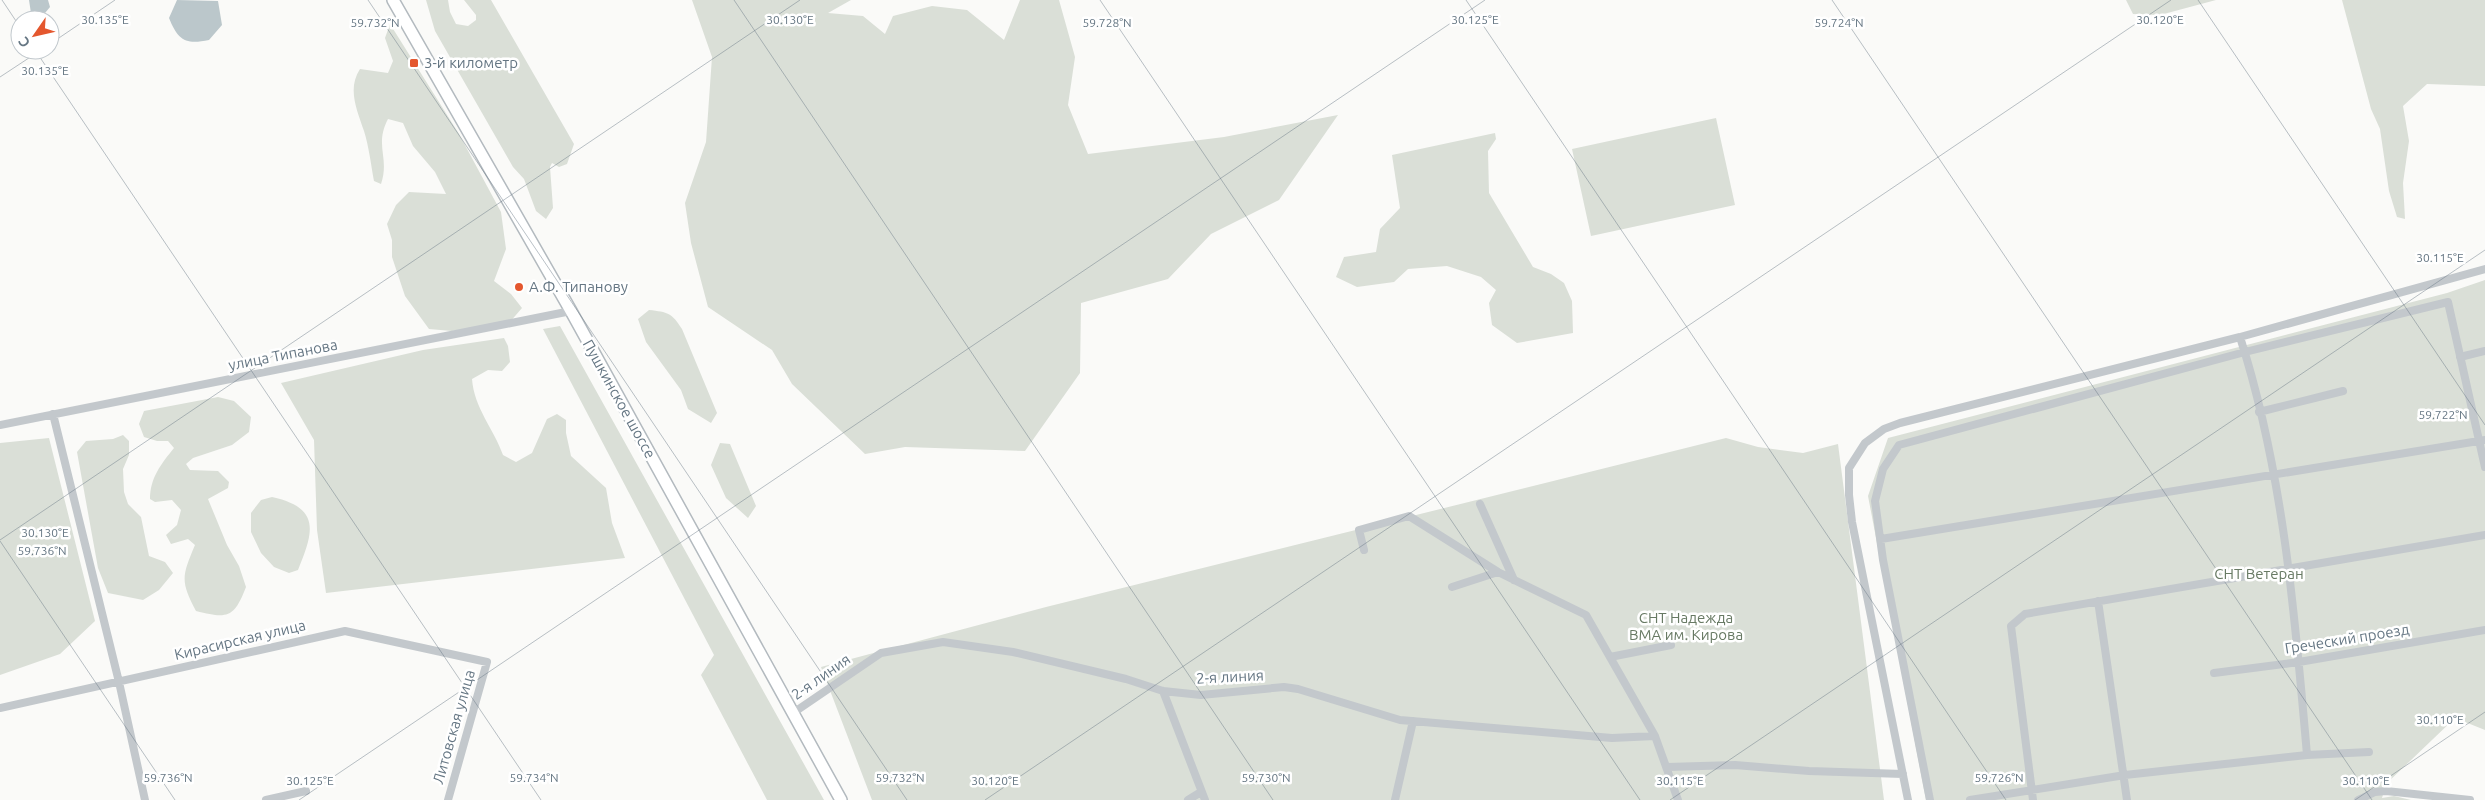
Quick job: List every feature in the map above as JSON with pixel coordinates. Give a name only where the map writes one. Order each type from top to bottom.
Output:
[{"type":"main road","name":"Пушкинское шоссе","points":[[393,0],[571,311],[842,800]]},
{"type":"street","points":[[1908,800],[1852,522],[1849,468],[1864,443],[1884,429],[1900,423],[2240,337],[2485,269]]},
{"type":"street","points":[[1930,800],[1883,560],[1875,501],[1883,470],[1899,445],[2245,352],[2448,302],[2460,357],[2482,440],[2485,467]]},
{"type":"street","name":"улица Типанова","points":[[0,425],[571,311]]},
{"type":"street","points":[[2240,337],[2274,475],[2299,662],[2307,756]]},
{"type":"street","points":[[2460,357],[2485,351]]},
{"type":"street","points":[[2259,412],[2343,391]]},
{"type":"street","points":[[53,414],[119,682],[145,800]]},
{"type":"street","points":[[1881,539],[2482,440]]},
{"type":"street","points":[[1480,504],[1514,580]]},
{"type":"street","points":[[1364,550],[1359,530],[1409,516],[1498,572],[1586,615],[1655,736],[1678,800]]},
{"type":"street","points":[[2033,800],[2011,626],[2025,614],[2485,535]]},
{"type":"street","points":[[1452,587],[1498,572]]},
{"type":"street","points":[[2098,601],[2125,774],[2127,800]]},
{"type":"street","name":"Греческий проезд","points":[[2214,674],[2299,662],[2485,630]]},
{"type":"street","name":"Кирасирская улица","points":[[0,708],[345,631],[487,662]]},
{"type":"street","name":"2-я линия","points":[[793,713],[881,653],[943,642],[1013,652],[1126,679],[1163,691],[1201,695],[1284,687],[1298,688],[1400,720],[1612,738],[1655,736]]},
{"type":"street","points":[[1610,657],[1671,645]]},
{"type":"street","name":"Литовская улица","points":[[448,800],[487,662]]},
{"type":"street","points":[[1163,691],[1205,800]]},
{"type":"street","points":[[1394,800],[1413,721]]},
{"type":"street","points":[[1970,800],[2125,774],[2307,756],[2368,752]]},
{"type":"street","points":[[1667,767],[1735,765],[1809,771],[1903,774]]},
{"type":"street","points":[[266,800],[306,791]]},
{"type":"street","points":[[2358,800],[2375,792],[2386,791],[2470,800]]},
{"type":"street","points":[[1188,800],[1201,792]]},
{"type":"green space","points":[[426,0],[448,0],[450,12],[456,24],[468,26],[476,20],[476,15],[464,0],[491,0],[574,144],[567,164],[559,167],[552,163],[550,167],[553,208],[546,219],[536,211],[524,179],[513,167],[435,31]]},
{"type":"green space","points":[[692,0],[851,0],[828,13],[863,16],[885,34],[893,16],[932,6],[967,10],[1004,40],[1020,0],[1059,0],[1075,57],[1068,105],[1088,154],[1224,137],[1338,115],[1279,200],[1211,234],[1168,279],[1081,303],[1080,373],[1025,451],[905,447],[865,454],[792,384],[772,350],[708,307],[691,243],[685,203],[706,142],[712,57]]},
{"type":"green space","points":[[2126,0],[2216,0],[2160,15],[2133,14]]},
{"type":"green space","points":[[2342,0],[2485,0],[2485,86],[2427,84],[2403,106],[2409,141],[2403,183],[2405,219],[2397,217],[2389,191],[2380,129],[2371,109]]},
{"type":"green space","points":[[390,24],[459,134],[501,212],[506,249],[494,281],[511,294],[522,308],[509,323],[452,331],[429,329],[405,296],[392,257],[392,240],[387,224],[396,205],[409,192],[446,194],[435,172],[413,146],[403,123],[388,119],[382,137],[384,166],[381,184],[374,181],[367,143],[354,100],[354,84],[360,69],[388,73],[393,61],[385,38]]},
{"type":"green space","points":[[1716,118],[1735,205],[1591,236],[1572,149]]},
{"type":"green space","points":[[1495,133],[1496,139],[1488,151],[1489,193],[1533,267],[1551,274],[1564,283],[1572,301],[1573,333],[1517,343],[1492,325],[1489,303],[1496,290],[1481,277],[1447,266],[1408,269],[1394,282],[1357,287],[1336,277],[1344,257],[1376,252],[1380,229],[1400,208],[1392,155]]},
{"type":"green space","name":"СНТ Ветеран","points":[[2485,280],[2485,730],[2455,718],[2386,784],[2382,798],[2394,796],[2411,800],[1926,800],[1868,496],[1888,438],[2447,293]]},
{"type":"green space","points":[[649,310],[669,314],[682,329],[717,413],[711,423],[688,409],[681,390],[646,342],[638,319]]},
{"type":"green space","points":[[560,326],[824,800],[767,800],[701,675],[714,655],[543,329]]},
{"type":"green space","points":[[504,338],[508,346],[510,362],[502,371],[488,370],[472,379],[480,409],[503,455],[516,462],[532,453],[547,419],[557,414],[566,420],[566,433],[571,456],[606,488],[612,523],[625,558],[326,593],[317,530],[314,440],[281,383],[423,350]]},
{"type":"green space","points":[[218,397],[234,401],[251,417],[249,432],[232,445],[193,458],[186,464],[190,470],[218,471],[229,482],[228,488],[208,499],[227,545],[239,566],[246,587],[238,605],[228,614],[223,615],[196,611],[187,592],[185,572],[195,545],[188,539],[171,544],[166,535],[177,525],[181,510],[172,500],[155,502],[150,499],[154,478],[174,448],[168,441],[157,441],[144,437],[139,424],[144,411]]},
{"type":"green space","points":[[123,435],[129,441],[129,455],[123,469],[124,492],[128,504],[141,517],[149,556],[165,562],[173,573],[159,590],[143,600],[108,593],[98,568],[77,452],[86,441],[113,439]]},
{"type":"green space","points":[[49,438],[95,621],[60,654],[0,675],[0,443]]},
{"type":"green space","name":"СНТ Надежда ВМА им. Кирова","points":[[1726,438],[1758,447],[1803,453],[1838,444],[1884,800],[872,800],[821,667],[1046,607]]},
{"type":"green space","points":[[720,443],[730,444],[756,506],[748,518],[726,498],[711,465]]},
{"type":"green space","points":[[272,497],[299,508],[306,515],[309,524],[310,534],[298,570],[289,573],[274,567],[261,553],[251,532],[251,513],[261,500]]},
{"type":"shaded area","points":[[29,0],[48,0],[50,7],[48,10],[30,10]]},
{"type":"shaded area","points":[[177,0],[218,1],[222,25],[209,40],[194,42],[183,39],[179,36],[169,18]]},
{"type":"place","name":"3-й километр","points":[[414,63]]},
{"type":"place","name":"А.Ф. Типанову","points":[[519,287]]}]
